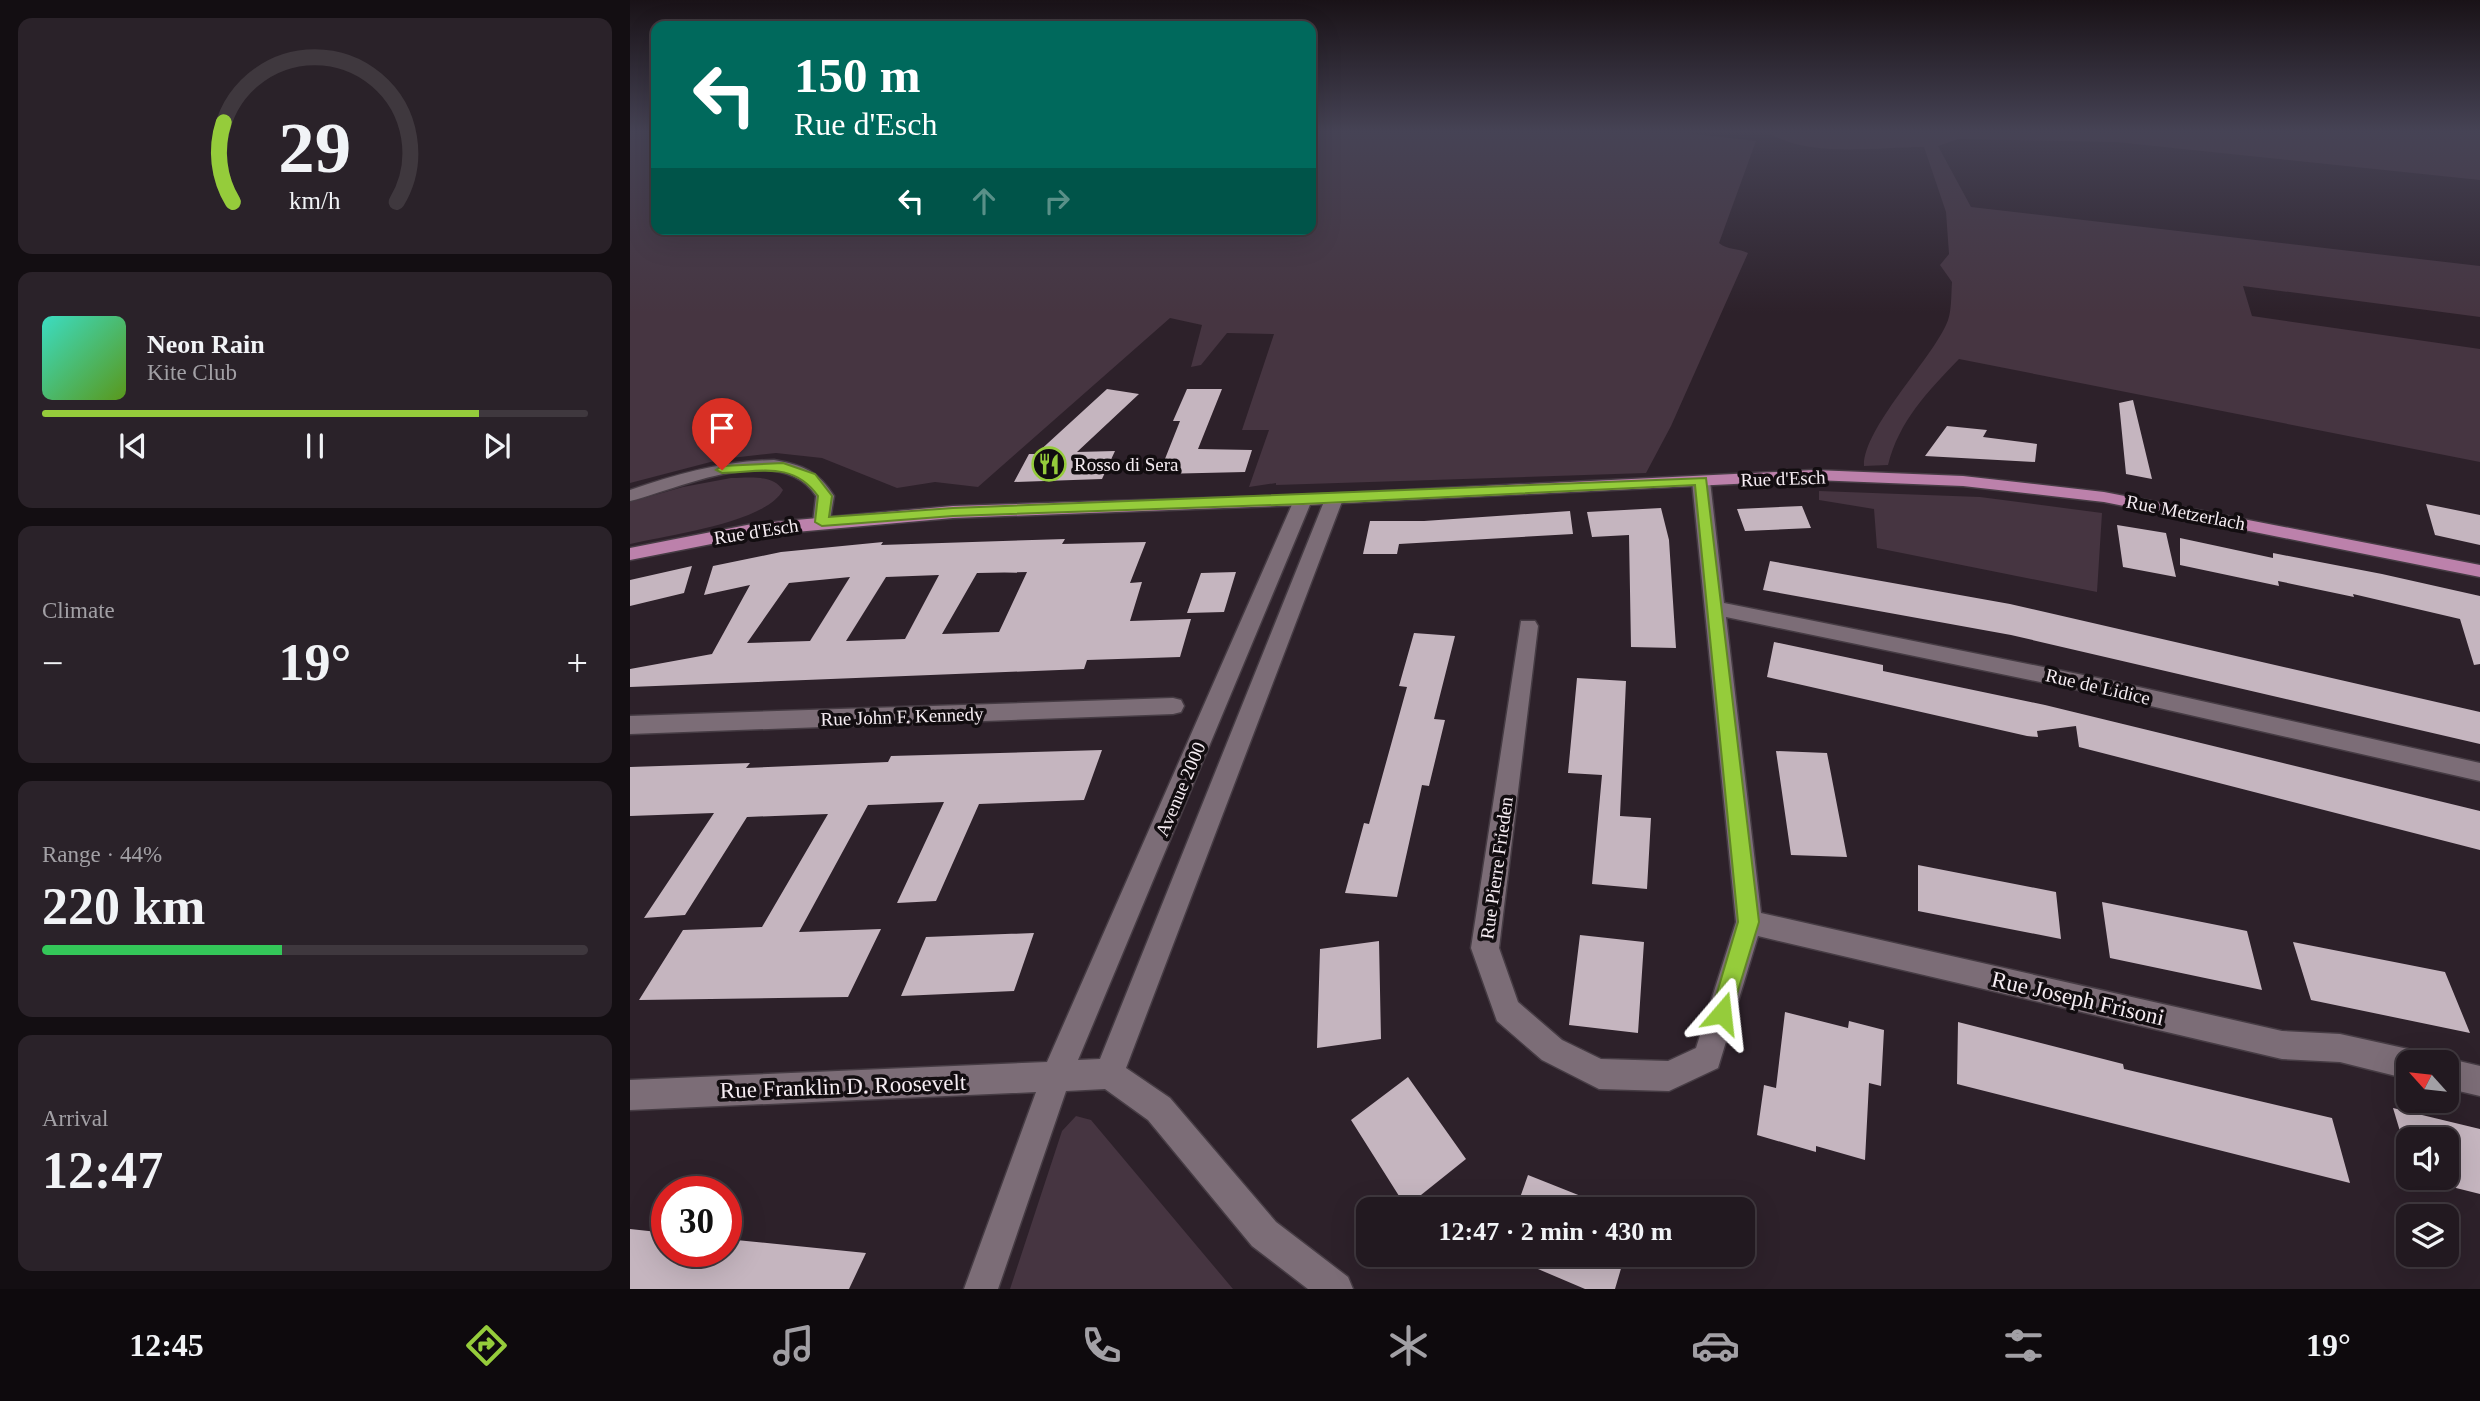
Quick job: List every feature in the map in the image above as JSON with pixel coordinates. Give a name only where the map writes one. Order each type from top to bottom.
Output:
[{"type":"main road","name":"Rue d'Esch","points":[[630,554],[752,530],[953,512],[1334,499],[1814,475],[1889,477]]},
{"type":"main road","name":"Rue Metzerlach","points":[[1889,477],[2117,499],[2480,571]]},
{"type":"street","points":[[630,496],[705,472],[740,467],[783,467],[811,477],[825,496],[822,522]]},
{"type":"street","name":"Rue Pierre Frieden","points":[[1528,626],[1485,948],[1507,1012],[1552,1050],[1599,1074],[1669,1076],[1709,1058],[1749,922],[1701,481]]},
{"type":"street","name":"Avenue 2000","points":[[1109,1074],[1334,499]]},
{"type":"street","name":"Avenue 2000","points":[[981,1289],[1056,1077],[1303,500]]},
{"type":"street","name":"Rue de Lidice","points":[[1715,608],[1990,662],[2311,731],[2480,772]]},
{"type":"street","name":"Rue John F. Kennedy","points":[[630,725],[1173,706]]},
{"type":"street","name":"Rue Joseph Frisoni","points":[[1749,922],[2282,1045],[2340,1048],[2396,1061]]},
{"type":"street","points":[[1109,1074],[1159,1109],[1264,1234],[1336,1289]]},
{"type":"street","name":"Rue Franklin D. Roosevelt","points":[[630,1096],[1109,1074]]},
{"type":"street","points":[[2459,1076],[2480,1081]]},
{"type":"shaded area","points":[[630,193],[651,193],[651,235],[1316,235],[1316,193],[1737,193],[1719,243],[1748,253],[1671,426],[1646,473],[1276,483],[1249,487],[1269,430],[1242,430],[1274,334],[1227,333],[1201,365],[1191,367],[1202,325],[1170,318],[978,487],[935,482],[897,488],[822,458],[776,453],[722,459],[630,483]]},
{"type":"shaded area","points":[[1940,193],[1964,193],[1971,207],[2480,266],[2480,317],[2243,286],[2252,316],[2480,349],[2480,462],[1959,359],[1926,395],[1907,421],[1899,434],[1888,465],[1864,466],[1874,434],[1885,415],[1938,340],[1948,321],[1952,282],[1940,265],[1949,254],[1946,212]]},
{"type":"shaded area","points":[[731,478],[766,479],[773,481],[783,490],[773,501],[737,519],[630,544],[630,502],[683,487]]},
{"type":"shaded area","points":[[1819,491],[1980,497],[2102,513],[2097,592],[1877,548],[1874,509],[1819,500]]},
{"type":"shaded area","points":[[1076,1116],[1091,1120],[1233,1289],[1010,1289],[1062,1131]]},
{"type":"building","points":[[1107,389],[1139,394],[1077,452],[1115,451],[1102,479],[1014,482],[1029,454],[1036,454]]},
{"type":"building","points":[[1187,389],[1222,389],[1198,449],[1252,450],[1245,472],[1159,474],[1180,421],[1173,421]]},
{"type":"building","points":[[2133,400],[2152,479],[2126,474],[2119,403]]},
{"type":"building","points":[[1947,426],[1987,430],[1983,437],[2037,444],[2035,462],[1925,456]]},
{"type":"building","points":[[2426,504],[2480,515],[2480,545],[2435,535]]},
{"type":"building","points":[[1802,506],[1811,528],[1745,531],[1737,509]]},
{"type":"building","points":[[1661,508],[1669,540],[1676,648],[1631,647],[1629,535],[1592,537],[1587,512]]},
{"type":"building","points":[[1570,511],[1573,534],[1399,544],[1397,554],[1363,554],[1370,521],[1424,521]]},
{"type":"building","points":[[2117,525],[2166,533],[2176,577],[2123,567]]},
{"type":"building","points":[[2180,538],[2273,558],[2273,553],[2382,574],[2480,596],[2480,664],[2474,665],[2460,619],[2353,594],[2354,597],[2278,581],[2279,586],[2180,565]]},
{"type":"building","points":[[1065,539],[1062,544],[1146,542],[1130,583],[1142,582],[1130,621],[1191,619],[1180,657],[1087,660],[1084,669],[630,687],[630,669],[712,654],[750,585],[704,595],[713,566],[781,552],[883,542],[881,545]],"holes":[[[1027,572],[999,632],[942,634],[977,573]],[[939,575],[905,639],[846,641],[886,577]],[[850,577],[810,641],[747,643],[789,583]]]},
{"type":"building","points":[[1770,561],[2010,604],[2480,712],[2480,744],[2011,635],[1763,590]]},
{"type":"building","points":[[692,566],[684,593],[630,606],[630,580]]},
{"type":"building","points":[[1236,572],[1224,612],[1187,613],[1201,573]]},
{"type":"building","points":[[1414,633],[1455,636],[1434,719],[1445,720],[1429,786],[1422,785],[1397,897],[1345,893],[1364,823],[1369,824],[1407,687],[1399,686]]},
{"type":"building","points":[[1774,642],[1883,665],[1883,671],[2045,705],[2480,811],[2480,850],[2079,747],[2076,726],[2037,731],[2038,737],[2027,736],[1767,677]]},
{"type":"building","points":[[1577,678],[1626,681],[1620,816],[1651,818],[1647,889],[1592,884],[1602,775],[1568,773]]},
{"type":"building","points":[[1102,750],[1084,800],[979,804],[936,901],[897,903],[944,802],[868,805],[799,932],[881,929],[848,997],[639,1000],[683,930],[762,927],[828,814],[747,817],[685,915],[644,918],[714,813],[630,816],[630,767],[750,763],[746,768],[888,762],[891,756]]},
{"type":"building","points":[[1776,751],[1827,753],[1847,857],[1791,855]]},
{"type":"building","points":[[1918,865],[2056,892],[2061,939],[1918,911]]},
{"type":"building","points":[[2102,902],[2247,931],[2262,990],[2110,958]]},
{"type":"building","points":[[1034,933],[1014,991],[901,996],[926,937]]},
{"type":"building","points":[[1580,935],[1644,942],[1638,1033],[1569,1025]]},
{"type":"building","points":[[1379,941],[1381,1039],[1317,1048],[1320,949]]},
{"type":"building","points":[[2293,942],[2445,972],[2470,1033],[2311,1000]]},
{"type":"building","points":[[1785,1012],[1848,1028],[1849,1021],[1884,1030],[1881,1086],[1869,1083],[1865,1160],[1816,1146],[1816,1152],[1757,1135],[1764,1085],[1776,1088]]},
{"type":"building","points":[[1958,1022],[2123,1064],[2124,1069],[2332,1118],[2350,1183],[1957,1084]]},
{"type":"building","points":[[1408,1077],[1466,1159],[1418,1197],[1400,1197],[1351,1120]]},
{"type":"building","points":[[2393,1108],[2396,1109],[2396,1113],[2414,1113],[2480,1129],[2480,1194],[2459,1189],[2459,1127],[2399,1127]]},
{"type":"building","points":[[1528,1175],[1583,1197],[1520,1197]]},
{"type":"building","points":[[630,1229],[651,1231],[651,1267],[742,1267],[742,1241],[866,1253],[849,1289],[630,1289]]},
{"type":"building","points":[[1533,1267],[1621,1267],[1615,1289],[1585,1289]]},
{"type":"place","name":"Rosso di Sera","points":[[1049,464]]},
{"type":"route","points":[[722,470],[740,467],[783,467],[811,477],[825,496],[822,522],[953,512],[1303,500],[1701,481],[1749,922],[1722,1013]]}]
